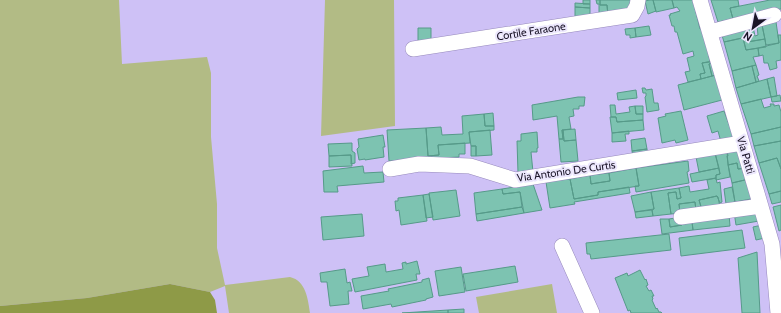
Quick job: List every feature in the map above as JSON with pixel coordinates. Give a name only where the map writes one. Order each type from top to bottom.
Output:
[{"type":"street","name":"Cortile Faraone","points":[[413,49],[632,15],[637,6],[638,0]]},
{"type":"street","name":"Via Patti","points":[[700,0],[772,244],[778,313]]},
{"type":"street","points":[[710,32],[774,15]]},
{"type":"street","name":"Via Antonio De Curtis","points":[[390,169],[419,164],[470,166],[515,180],[742,143]]},
{"type":"street","points":[[681,217],[760,206]]},
{"type":"street","points":[[562,246],[592,313]]},
{"type":"green space","points":[[0,0],[119,0],[122,64],[207,57],[211,73],[211,137],[217,204],[217,248],[225,285],[290,277],[300,282],[303,286],[310,313],[229,313],[225,286],[210,292],[170,284],[87,298],[0,306]]},
{"type":"green space","points":[[325,0],[394,0],[395,126],[321,136]]},
{"type":"green space","points":[[170,284],[210,292],[215,300],[217,313],[0,313],[0,306],[87,298]]},
{"type":"green space","points":[[552,284],[557,313],[479,313],[476,297]]},
{"type":"building","points":[[583,0],[590,0],[590,4],[583,4]]},
{"type":"building","points":[[596,0],[600,0],[600,5],[607,5],[608,16],[599,16],[599,4],[597,4]]},
{"type":"building","points":[[600,0],[631,0],[632,12],[608,16],[607,5],[600,5]]},
{"type":"building","points":[[653,0],[656,11],[648,14],[645,1]]},
{"type":"building","points":[[653,0],[672,0],[674,8],[656,12]]},
{"type":"building","points":[[672,0],[693,0],[700,29],[704,28],[710,62],[702,63],[705,73],[700,74],[701,79],[688,82],[685,72],[690,71],[687,58],[694,56],[693,51],[683,54],[677,32],[675,32],[674,26],[672,26],[669,15],[680,11],[677,7],[674,8]]},
{"type":"building","points":[[711,0],[738,0],[739,6],[730,8],[733,19],[718,22]]},
{"type":"building","points":[[770,0],[781,0],[781,9],[733,19],[730,8]]},
{"type":"building","points":[[575,3],[590,4],[590,8],[575,7]]},
{"type":"building","points":[[575,7],[590,8],[590,20],[575,20]]},
{"type":"building","points":[[776,22],[779,43],[766,45],[762,25]]},
{"type":"building","points":[[762,25],[765,39],[747,42],[746,37],[724,42],[721,32],[753,27],[755,36],[758,35],[757,26]]},
{"type":"building","points":[[649,26],[651,35],[636,37],[635,28]]},
{"type":"building","points":[[418,28],[431,28],[431,43],[418,43]]},
{"type":"building","points":[[635,28],[636,37],[630,38],[630,35],[626,35],[625,29]]},
{"type":"building","points":[[778,35],[781,35],[781,60],[776,61],[777,68],[770,70],[768,63],[764,63],[763,55],[759,56],[758,48],[779,43]]},
{"type":"building","points":[[746,37],[747,42],[765,39],[766,47],[746,50],[743,38]]},
{"type":"building","points":[[743,38],[746,50],[758,48],[759,56],[753,57],[756,65],[732,71],[724,42]]},
{"type":"building","points":[[712,61],[712,63],[709,64],[712,76],[701,79],[700,74],[705,73],[702,63]]},
{"type":"building","points":[[712,63],[716,75],[712,76],[709,64]]},
{"type":"building","points":[[756,65],[759,81],[756,82],[752,66]]},
{"type":"building","points":[[752,66],[756,82],[736,88],[732,71]]},
{"type":"building","points":[[716,75],[722,100],[684,110],[678,85]]},
{"type":"building","points":[[774,77],[777,96],[771,97],[767,79]]},
{"type":"building","points":[[767,79],[771,97],[741,104],[736,88]]},
{"type":"building","points":[[642,88],[645,88],[646,90],[652,89],[654,103],[658,103],[659,110],[647,112],[645,97],[646,93],[643,93]]},
{"type":"building","points":[[636,90],[637,98],[618,100],[617,93]]},
{"type":"building","points":[[780,95],[781,101],[772,102],[771,97]]},
{"type":"building","points":[[585,97],[584,106],[579,106],[579,109],[573,109],[574,116],[569,117],[571,129],[562,130],[563,139],[559,139],[557,116],[533,120],[532,105]]},
{"type":"building","points":[[761,99],[764,108],[771,106],[770,104],[774,104],[774,106],[779,105],[781,112],[781,127],[751,134],[741,104]]},
{"type":"building","points":[[610,105],[615,105],[616,114],[630,112],[629,107],[635,106],[636,114],[643,114],[643,120],[617,122],[616,117],[611,117]]},
{"type":"building","points":[[635,106],[643,106],[643,114],[636,114]]},
{"type":"building","points":[[681,111],[688,140],[676,143],[675,140],[662,143],[658,118],[666,116],[665,114]]},
{"type":"building","points":[[724,111],[730,127],[737,139],[721,142],[718,131],[712,133],[707,116]]},
{"type":"building","points":[[493,113],[494,126],[485,126],[484,114]]},
{"type":"building","points":[[484,114],[485,126],[494,126],[494,130],[469,132],[470,143],[438,145],[439,155],[428,156],[426,128],[441,127],[442,135],[463,134],[462,116]]},
{"type":"building","points":[[610,117],[616,117],[617,122],[643,120],[644,130],[612,133]]},
{"type":"building","points":[[781,127],[781,141],[754,146],[751,134]]},
{"type":"building","points":[[426,128],[428,156],[439,155],[438,145],[465,143],[465,154],[459,154],[459,157],[389,161],[387,130]]},
{"type":"building","points":[[575,129],[576,140],[564,141],[563,130]]},
{"type":"building","points":[[490,130],[492,155],[476,156],[476,146],[471,146],[469,132]]},
{"type":"building","points":[[562,130],[564,141],[576,140],[578,161],[561,162],[559,139],[563,139]]},
{"type":"building","points":[[629,131],[629,134],[625,134],[626,141],[612,142],[612,133]]},
{"type":"building","points":[[537,132],[537,152],[531,152],[533,172],[518,173],[517,141],[521,141],[521,134]]},
{"type":"building","points":[[383,135],[385,147],[383,147],[384,157],[359,160],[357,149],[359,147],[358,139]]},
{"type":"building","points":[[645,138],[647,149],[632,151],[631,140]]},
{"type":"building","points":[[781,141],[781,169],[777,158],[759,163],[754,146]]},
{"type":"building","points":[[352,143],[352,151],[355,153],[355,163],[351,164],[351,155],[329,156],[328,144]]},
{"type":"building","points":[[471,146],[476,146],[476,156],[471,156]]},
{"type":"building","points":[[647,149],[648,155],[633,157],[632,151]]},
{"type":"building","points":[[741,149],[746,168],[738,169],[737,163],[728,165],[727,151]]},
{"type":"building","points":[[727,151],[730,177],[716,180],[716,175],[720,174],[715,153]]},
{"type":"building","points":[[715,153],[719,168],[699,172],[696,157]]},
{"type":"building","points":[[351,155],[352,166],[329,167],[329,156]]},
{"type":"building","points":[[777,158],[781,169],[781,191],[769,194],[759,163]]},
{"type":"building","points":[[688,161],[689,171],[687,172],[689,183],[636,192],[635,186],[639,186],[636,168]]},
{"type":"building","points":[[737,163],[738,169],[746,168],[749,179],[732,183],[728,165]]},
{"type":"building","points":[[363,166],[364,173],[383,172],[384,182],[337,186],[338,192],[324,192],[323,171]]},
{"type":"building","points":[[636,168],[639,186],[598,192],[598,195],[574,199],[570,179],[590,175],[591,184],[610,181],[609,173]]},
{"type":"building","points":[[719,168],[720,174],[716,175],[716,178],[692,182],[690,174]]},
{"type":"building","points":[[609,173],[610,181],[591,184],[590,175]]},
{"type":"building","points":[[716,178],[717,183],[720,182],[722,202],[720,203],[717,196],[699,200],[702,210],[696,211],[695,202],[679,204],[680,213],[671,214],[668,193],[676,192],[677,199],[681,198],[679,188],[689,186],[690,192],[709,189],[707,180]]},
{"type":"building","points":[[570,179],[574,199],[598,195],[598,192],[629,187],[630,193],[574,202],[575,204],[550,208],[546,182]]},
{"type":"building","points":[[749,179],[756,198],[735,202],[732,183]]},
{"type":"building","points":[[533,184],[542,210],[524,213],[520,192],[503,194],[502,189]]},
{"type":"building","points":[[732,187],[735,202],[726,204],[724,189]]},
{"type":"building","points":[[679,188],[681,198],[677,199],[676,192],[668,193],[671,214],[653,216],[652,210],[654,209],[651,192]]},
{"type":"building","points":[[502,189],[503,194],[520,192],[522,207],[476,214],[474,193]]},
{"type":"building","points":[[456,190],[460,216],[433,220],[429,193]]},
{"type":"building","points":[[781,191],[781,202],[772,204],[769,194]]},
{"type":"building","points":[[651,192],[654,209],[635,212],[631,196]]},
{"type":"building","points":[[429,194],[433,217],[426,218],[423,195]]},
{"type":"building","points":[[423,195],[427,221],[401,225],[399,210],[396,211],[395,201],[398,201],[398,198]]},
{"type":"building","points":[[717,196],[720,207],[702,210],[699,200]]},
{"type":"building","points":[[695,202],[696,211],[680,213],[679,204]]},
{"type":"building","points":[[781,205],[781,230],[779,231],[773,207]]},
{"type":"building","points":[[522,207],[524,213],[477,221],[476,214]]},
{"type":"building","points":[[757,208],[759,221],[736,225],[734,212]]},
{"type":"building","points":[[652,210],[653,216],[636,218],[635,212]]},
{"type":"building","points":[[362,214],[364,236],[323,240],[321,217]]},
{"type":"building","points":[[729,214],[730,226],[693,230],[692,222]]},
{"type":"building","points":[[681,217],[682,225],[670,227],[669,219]]},
{"type":"building","points":[[660,219],[669,219],[670,227],[682,225],[681,223],[692,222],[693,230],[662,234]]},
{"type":"building","points":[[762,225],[765,238],[756,240],[753,227]]},
{"type":"building","points":[[742,230],[745,248],[681,256],[679,238]]},
{"type":"building","points":[[669,234],[671,250],[591,259],[590,254],[587,254],[586,243]]},
{"type":"building","points":[[757,252],[760,313],[742,313],[738,258]]},
{"type":"building","points":[[417,261],[420,274],[416,274],[417,280],[355,292],[352,279],[369,276],[367,267],[385,264],[386,272],[403,269],[402,263],[406,262],[406,264]]},
{"type":"building","points":[[515,266],[518,282],[466,291],[463,274]]},
{"type":"building","points":[[461,267],[465,292],[439,296],[435,271]]},
{"type":"building","points":[[345,269],[347,283],[350,282],[352,291],[348,291],[349,304],[330,306],[327,282],[321,282],[320,273]]},
{"type":"building","points":[[640,270],[645,280],[646,279],[648,285],[646,286],[649,291],[651,290],[654,296],[652,296],[652,300],[656,309],[657,308],[659,312],[662,313],[631,313],[630,310],[628,311],[615,278],[627,273],[628,276]]},
{"type":"building","points":[[429,278],[433,297],[426,300],[392,307],[391,304],[363,309],[361,296],[389,291],[388,289],[422,282],[422,280]]},
{"type":"building","points":[[464,309],[464,313],[448,313],[448,310]]},
{"type":"building","points":[[448,310],[448,313],[402,313]]}]
